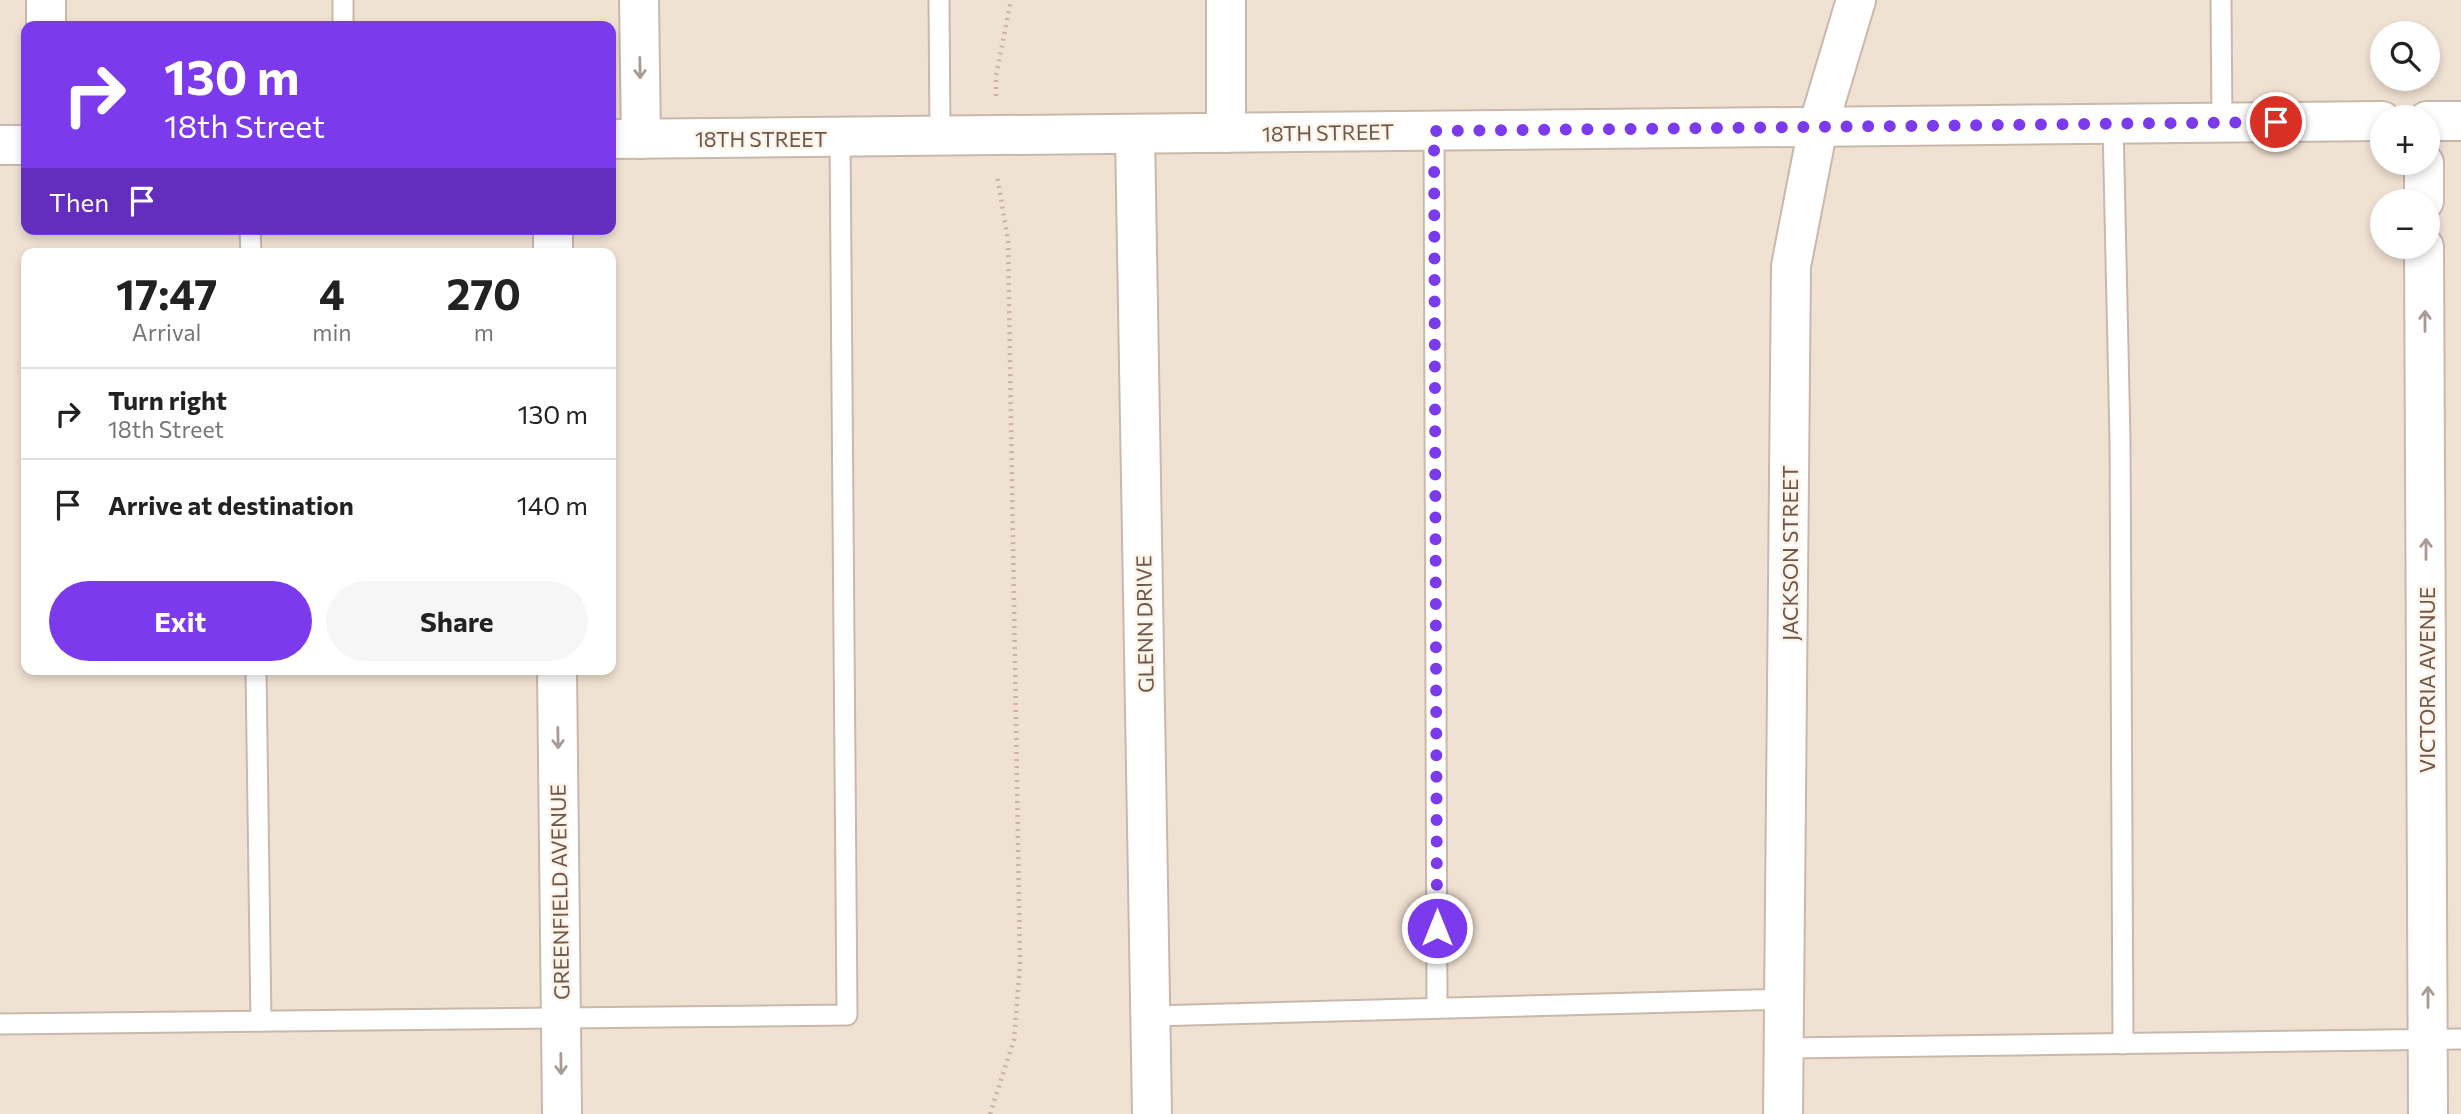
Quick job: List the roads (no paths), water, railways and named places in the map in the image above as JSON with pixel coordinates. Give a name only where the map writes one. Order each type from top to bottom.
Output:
[{"type":"street","points":[[46,0],[46,21]]},
{"type":"street","points":[[626,139],[639,0]]},
{"type":"street","points":[[1226,0],[1226,133]]},
{"type":"street","name":"JACKSON STREET","points":[[1783,1114],[1786,1048],[1791,266],[1818,127],[1856,0]]},
{"type":"street","name":"18TH STREET","points":[[626,139],[2370,121]]},
{"type":"street","points":[[2440,121],[2461,121]]},
{"type":"street","name":"GLENN DRIVE","points":[[1135,134],[1152,1114]]},
{"type":"street","points":[[0,145],[21,145]]},
{"type":"street","name":"VICTORIA AVENUE","points":[[2424,259],[2445,1039],[2428,1114]]},
{"type":"street","name":"GREENFIELD AVENUE","points":[[557,675],[562,1114]]},
{"type":"lane","points":[[343,0],[343,21]]},
{"type":"lane","points":[[939,0],[940,136]]},
{"type":"lane","points":[[2221,0],[2222,123]]},
{"type":"lane","points":[[2113,124],[2120,439],[2123,1044]]},
{"type":"lane","points":[[1434,131],[1437,1008]]},
{"type":"lane","points":[[0,1024],[847,1015],[840,137]]},
{"type":"lane","points":[[256,675],[261,1021]]},
{"type":"lane","points":[[1151,1016],[1786,999]]},
{"type":"lane","points":[[1786,1048],[2445,1039]]}]
